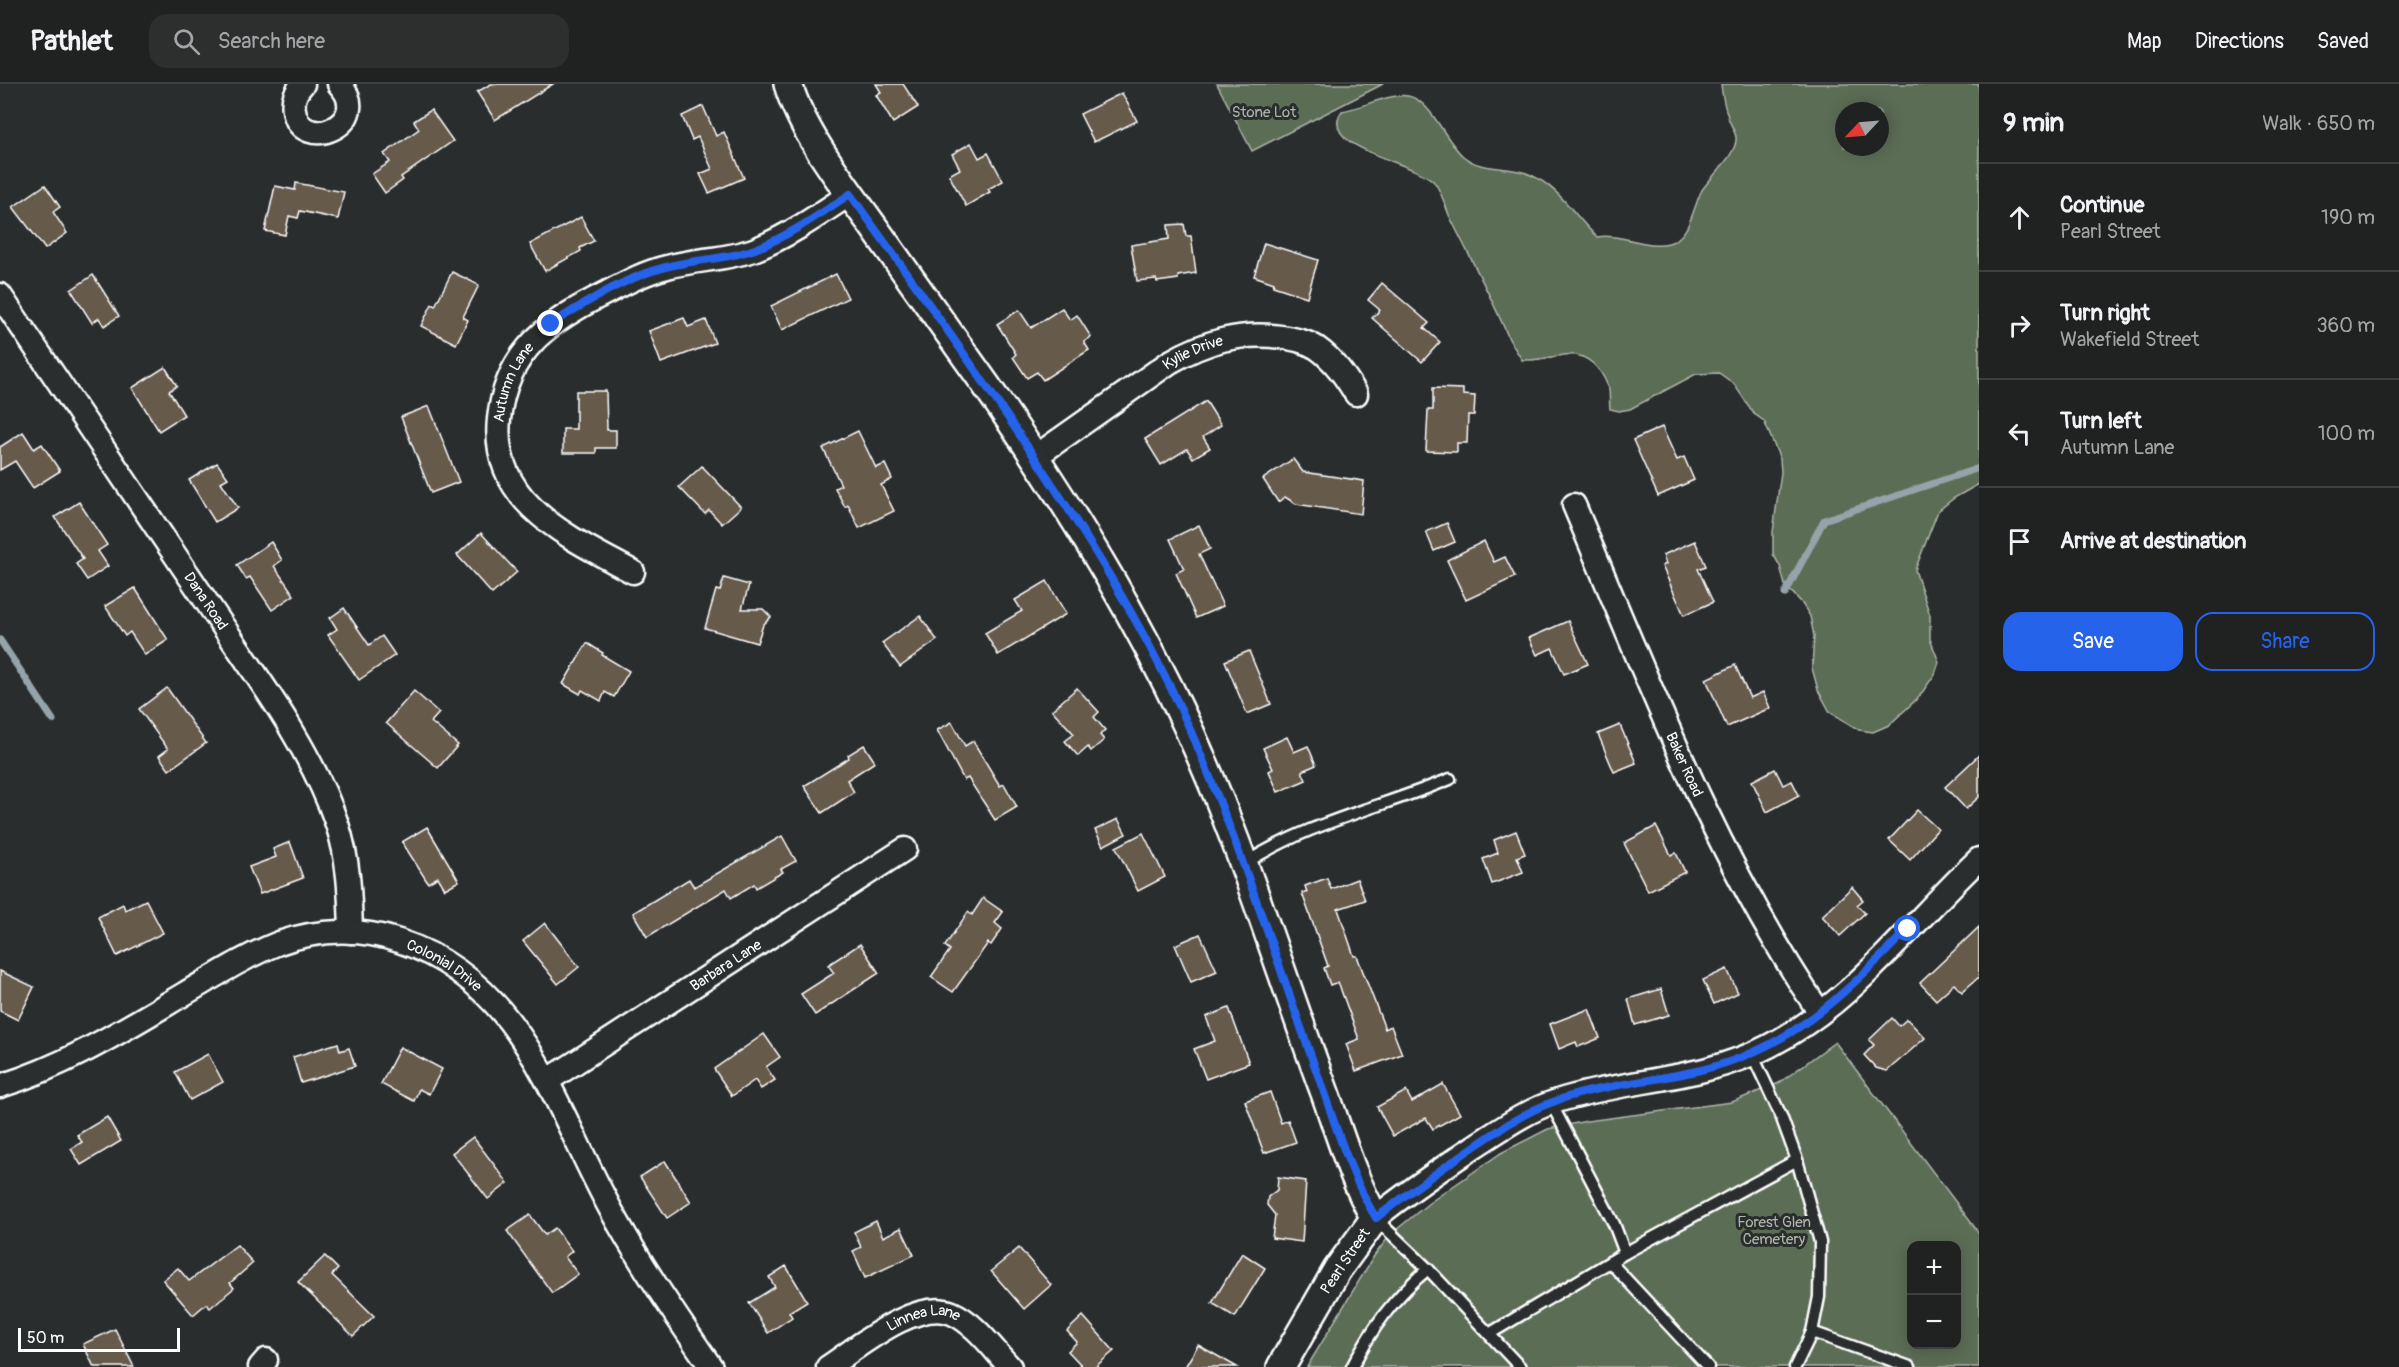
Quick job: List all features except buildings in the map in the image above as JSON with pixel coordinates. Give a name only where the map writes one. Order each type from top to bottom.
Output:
[{"type":"street","points":[[303,84],[294,98],[295,115],[306,128],[318,132],[335,128],[344,119],[348,102],[346,86]]},
{"type":"street","points":[[788,84],[805,124],[850,194],[1035,457],[1095,551],[1143,634],[1191,732],[1244,864],[1335,1122],[1363,1195],[1376,1218]]},
{"type":"street","name":"Autumn Lane","points":[[633,572],[549,523],[527,504],[515,487],[504,462],[498,426],[503,393],[513,369],[542,332],[589,301],[664,267],[719,258],[757,248],[792,231],[850,194]]},
{"type":"street","name":"Dana Road","points":[[0,295],[268,693],[314,770],[338,825],[346,854],[350,885],[351,932]]},
{"type":"street","name":"Kylie Drive","points":[[1035,457],[1170,362],[1191,350],[1222,339],[1254,335],[1303,341],[1316,347],[1335,363],[1356,394]]},
{"type":"street","name":"Baker Road","points":[[1574,505],[1696,792],[1782,954],[1820,1013]]},
{"type":"street","name":"Barbara Lane","points":[[548,1081],[905,849]]},
{"type":"street","name":"Pearl Street","points":[[1281,1367],[1337,1270],[1376,1218],[1406,1194],[1484,1140],[1551,1103],[1607,1088],[1693,1072],[1752,1054],[1787,1036],[1820,1013],[1856,982],[1979,858]]},
{"type":"street","name":"Colonial Drive","points":[[0,1086],[67,1060],[262,951],[316,933],[351,932],[387,937],[419,947],[462,973],[500,1007],[519,1033],[548,1081],[611,1210],[649,1275],[711,1367]]},
{"type":"street","name":"Linnea Lane","points":[[828,1367],[892,1325],[918,1313],[938,1310],[950,1312],[959,1317],[982,1337],[1010,1367]]},
{"type":"lane","points":[[1244,864],[1267,849],[1320,824],[1450,780]]},
{"type":"lane","points":[[1752,1054],[1797,1160],[1820,1242],[1819,1297],[1812,1332],[1795,1367]]},
{"type":"lane","points":[[1551,1103],[1614,1224],[1625,1253]]},
{"type":"lane","points":[[1489,1334],[1625,1253],[1797,1160]]},
{"type":"lane","points":[[1376,1218],[1428,1269],[1520,1367]]},
{"type":"lane","points":[[1610,1262],[1708,1367]]},
{"type":"lane","points":[[1352,1367],[1377,1325],[1404,1289],[1428,1269]]},
{"type":"lane","points":[[1812,1332],[1910,1367]]},
{"type":"green space","name":"Stone Lot","points":[[1217,84],[1383,84],[1252,151]]},
{"type":"green space","points":[[1721,84],[1979,84],[1979,484],[1954,498],[1938,511],[1915,570],[1930,615],[1930,639],[1939,662],[1935,674],[1919,697],[1889,725],[1873,732],[1859,730],[1830,712],[1818,690],[1812,668],[1814,636],[1810,616],[1785,585],[1780,566],[1773,554],[1773,532],[1781,472],[1780,459],[1764,421],[1754,414],[1734,384],[1719,373],[1696,374],[1630,409],[1619,411],[1610,409],[1609,390],[1603,376],[1587,359],[1564,355],[1522,360],[1509,339],[1434,182],[1424,175],[1355,145],[1343,135],[1338,124],[1342,111],[1384,99],[1408,96],[1424,105],[1463,156],[1479,165],[1522,172],[1541,181],[1559,195],[1597,237],[1606,236],[1661,244],[1676,240],[1687,228],[1702,190],[1733,150],[1736,137],[1724,102]]},
{"type":"green space","name":"Forest Glen Cemetery","points":[[1835,1042],[1979,1233],[1979,1367],[1307,1367],[1374,1256],[1391,1234],[1429,1203],[1501,1153],[1548,1129],[1587,1121],[1732,1102],[1779,1083]]},
{"type":"waterway","points":[[1785,594],[1824,520],[1979,468]]},
{"type":"waterway","points":[[0,640],[53,720]]},
{"type":"route","points":[[551,324],[589,301],[642,275],[664,267],[719,258],[757,248],[792,231],[850,194],[1035,457],[1095,551],[1143,634],[1191,732],[1221,803],[1331,1111],[1363,1195],[1376,1218],[1444,1167],[1536,1109],[1607,1088],[1720,1065],[1770,1046],[1800,1028],[1841,995],[1908,929]]}]
